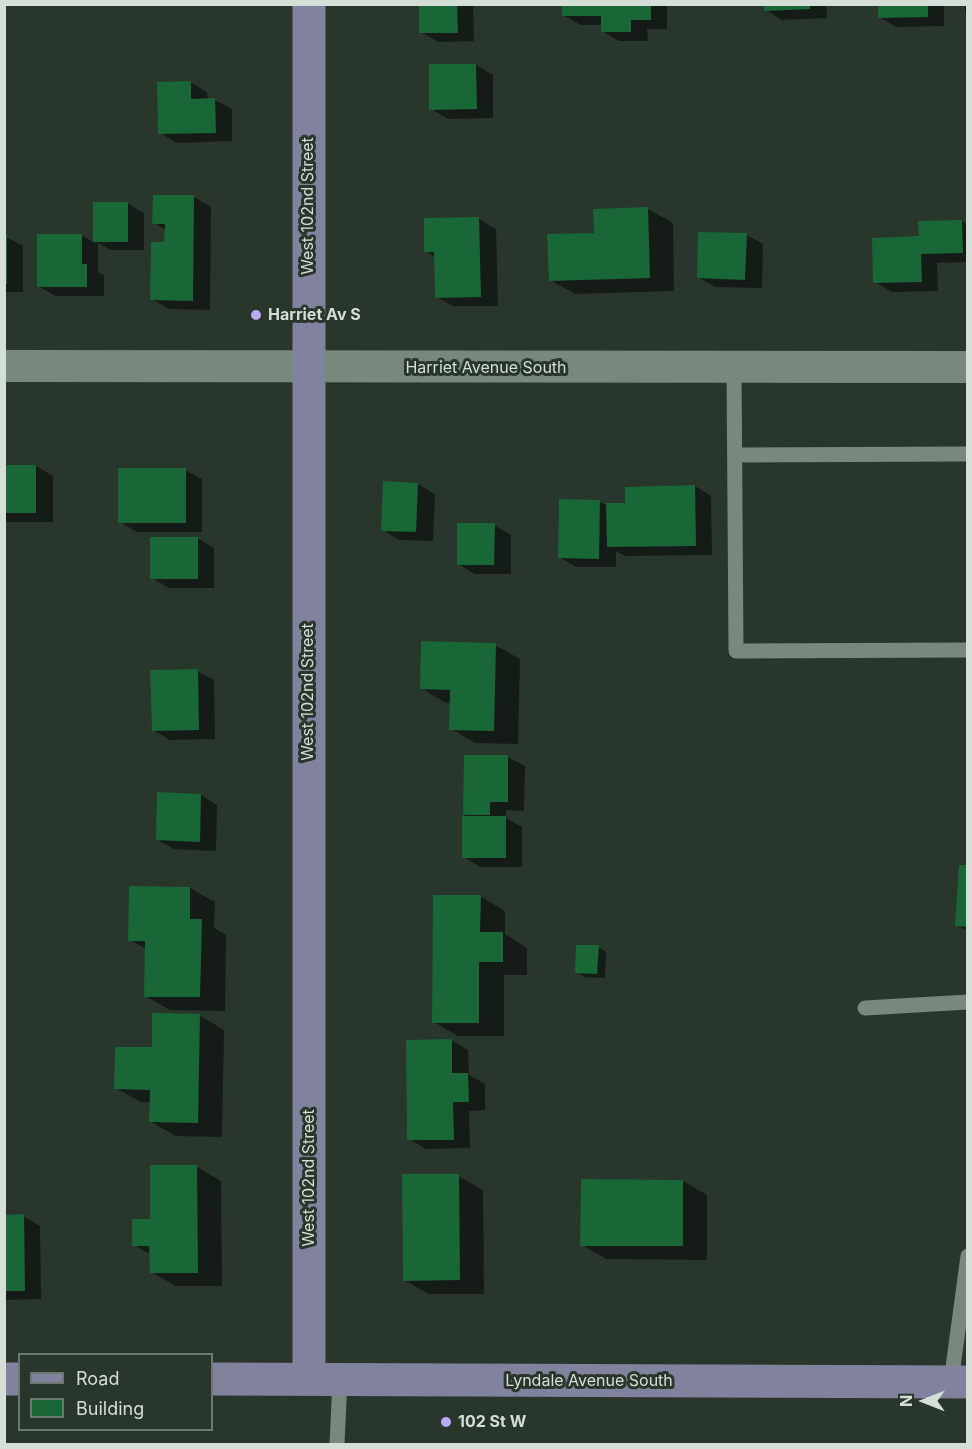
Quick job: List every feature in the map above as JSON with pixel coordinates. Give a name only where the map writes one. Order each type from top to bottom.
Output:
[{"type":"street","name":"West 102nd Street","points":[[309,4],[307,368],[324,1380]]},
{"type":"street","name":"Harriet Avenue South","points":[[4,366],[968,367]]},
{"type":"street","name":"Lyndale Avenue South","points":[[213,1379],[959,1382]]},
{"type":"lane","points":[[734,367],[736,651],[968,650]]},
{"type":"lane","points":[[735,455],[968,454]]},
{"type":"lane","points":[[865,1008],[968,1002]]},
{"type":"lane","points":[[959,1382],[968,1256]]},
{"type":"lane","points":[[324,1380],[337,1444]]},
{"type":"building","points":[[419,4],[457,4],[458,33],[419,33]]},
{"type":"building","points":[[562,4],[651,4],[651,20],[631,20],[631,32],[601,32],[601,16],[562,16]]},
{"type":"building","points":[[764,4],[810,4],[810,9],[764,11]]},
{"type":"building","points":[[878,4],[928,4],[928,17],[878,18]]},
{"type":"building","points":[[429,64],[476,64],[477,109],[429,110]]},
{"type":"building","points":[[191,81],[191,99],[215,98],[216,133],[158,134],[157,82]]},
{"type":"building","points":[[153,195],[194,195],[193,301],[150,300],[151,242],[164,242],[165,224],[152,224]]},
{"type":"building","points":[[93,202],[128,202],[128,242],[93,242]]},
{"type":"building","points":[[648,207],[650,278],[549,281],[547,234],[594,233],[593,209]]},
{"type":"building","points":[[479,217],[481,297],[435,298],[434,252],[424,252],[424,218]]},
{"type":"building","points":[[962,220],[963,253],[921,254],[922,282],[873,283],[872,238],[919,236],[918,221]]},
{"type":"building","points":[[698,232],[747,233],[745,280],[697,278]]},
{"type":"building","points":[[4,234],[7,234],[7,284],[4,284]]},
{"type":"building","points":[[37,234],[82,234],[82,264],[87,264],[87,287],[37,287]]},
{"type":"building","points":[[4,465],[36,465],[36,513],[4,513]]},
{"type":"building","points":[[118,468],[186,468],[186,523],[118,523]]},
{"type":"building","points":[[383,481],[418,483],[416,532],[381,531]]},
{"type":"building","points":[[695,485],[696,546],[607,547],[606,503],[625,503],[625,487]]},
{"type":"building","points":[[559,499],[600,500],[599,559],[558,558]]},
{"type":"building","points":[[457,523],[495,523],[494,565],[457,565]]},
{"type":"building","points":[[150,537],[198,537],[198,579],[150,579]]},
{"type":"building","points":[[421,641],[496,643],[494,731],[449,730],[450,690],[420,689]]},
{"type":"building","points":[[198,669],[199,730],[152,731],[150,670]]},
{"type":"building","points":[[464,755],[508,755],[508,802],[490,802],[490,815],[463,815]]},
{"type":"building","points":[[157,792],[201,794],[200,842],[156,840]]},
{"type":"building","points":[[462,816],[506,816],[506,858],[462,858]]},
{"type":"building","points":[[959,865],[968,865],[968,927],[955,926]]},
{"type":"building","points":[[129,886],[190,887],[190,919],[202,919],[200,997],[144,997],[145,941],[128,941]]},
{"type":"building","points":[[433,895],[481,895],[480,932],[503,932],[503,962],[479,962],[479,1023],[432,1023]]},
{"type":"building","points":[[576,945],[599,945],[597,974],[575,973]]},
{"type":"building","points":[[152,1013],[200,1014],[198,1123],[149,1122],[150,1090],[114,1089],[115,1047],[152,1047]]},
{"type":"building","points":[[452,1039],[452,1073],[468,1073],[469,1102],[453,1102],[454,1140],[407,1140],[406,1040]]},
{"type":"building","points":[[150,1165],[197,1165],[198,1273],[150,1273],[149,1246],[132,1246],[132,1219],[150,1219]]},
{"type":"building","points":[[402,1174],[459,1174],[460,1280],[403,1281]]},
{"type":"building","points":[[581,1179],[683,1180],[683,1246],[580,1246]]},
{"type":"building","points":[[24,1214],[25,1291],[4,1291],[4,1215]]},
{"type":"place","name":"Harriet Av S","points":[[256,315]]},
{"type":"place","name":"102 St W","points":[[446,1422]]}]
